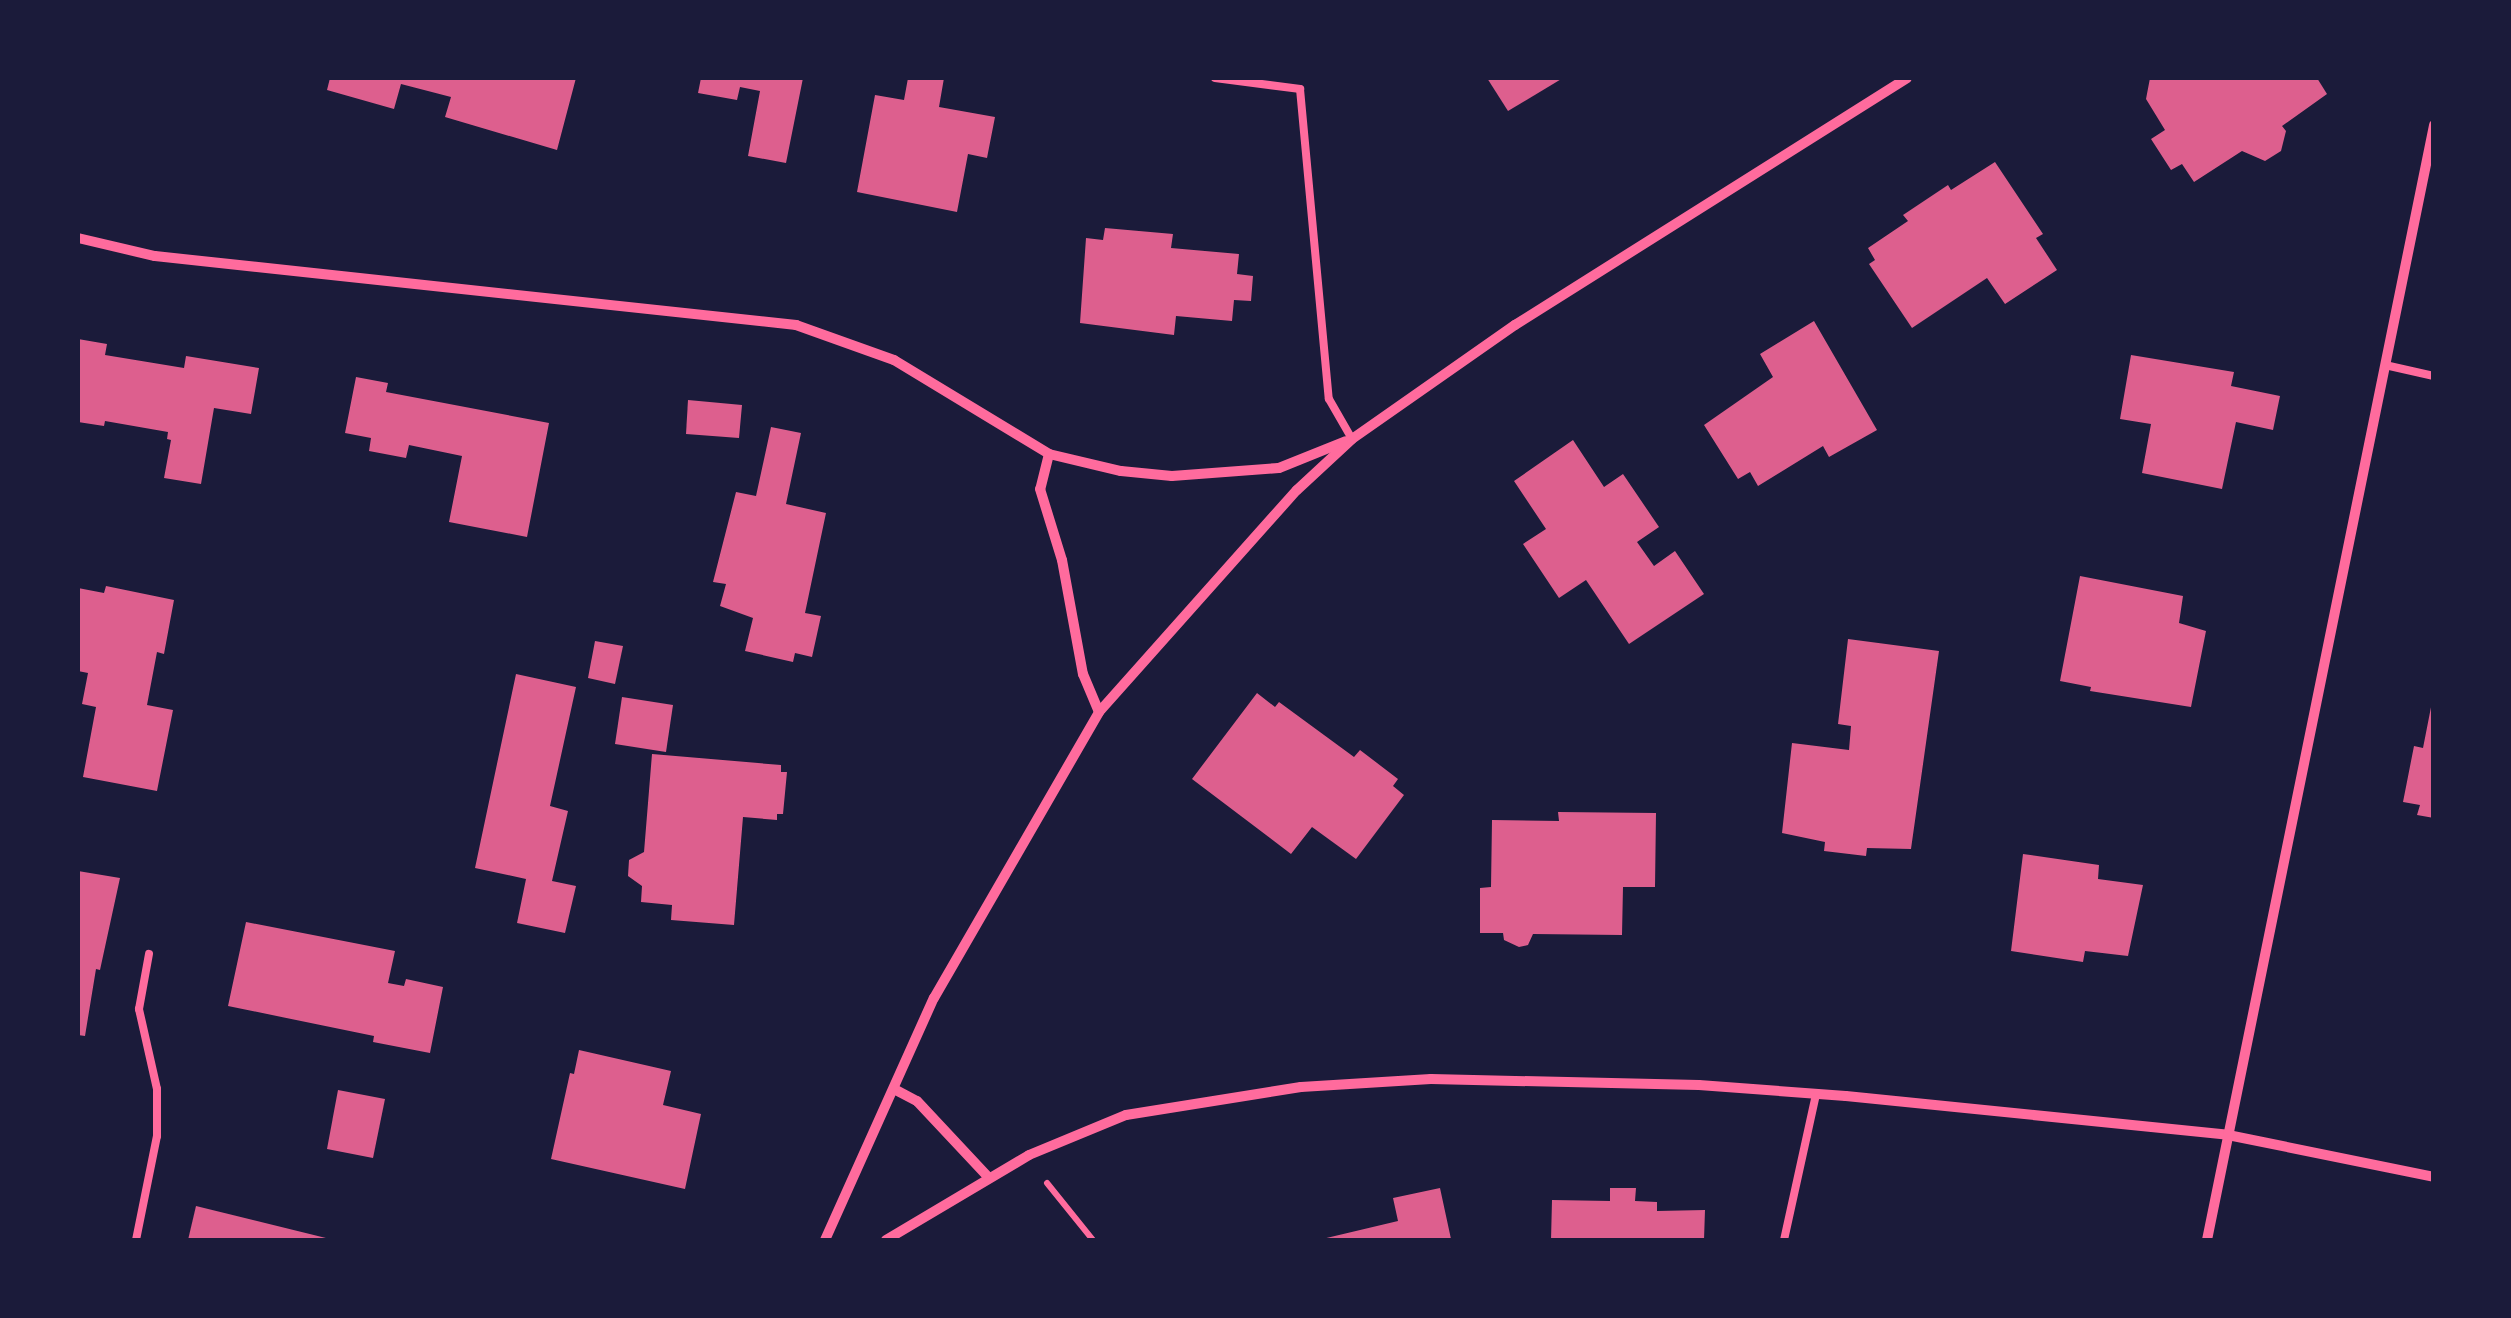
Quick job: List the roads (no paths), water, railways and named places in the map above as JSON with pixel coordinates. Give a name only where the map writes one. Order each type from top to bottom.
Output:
[{"type":"street","points":[[825,1240],[934,998],[1099,712],[1297,490],[1352,439],[1515,324],[1907,78]]},
{"type":"street","points":[[2207,1240],[2434,125]]},
{"type":"street","points":[[78,238],[155,256],[796,325],[894,360],[1050,454],[1122,471],[1172,476],[1279,468],[1352,439]]},
{"type":"street","points":[[1050,454],[1040,489],[1062,560],[1083,674],[1099,712]]},
{"type":"street","points":[[886,1240],[1029,1154],[1126,1115],[1301,1087],[1450,1080],[1699,1085],[1816,1094],[2228,1135],[2434,1177]]},
{"type":"street","points":[[894,1089],[917,1101],[989,1178]]},
{"type":"lane","points":[[1215,78],[1300,90],[1329,399],[1352,439]]},
{"type":"lane","points":[[2385,366],[2434,376]]},
{"type":"lane","points":[[136,1240],[157,1136],[157,1089],[139,1009],[149,954]]},
{"type":"lane","points":[[1784,1240],[1816,1094]]}]
